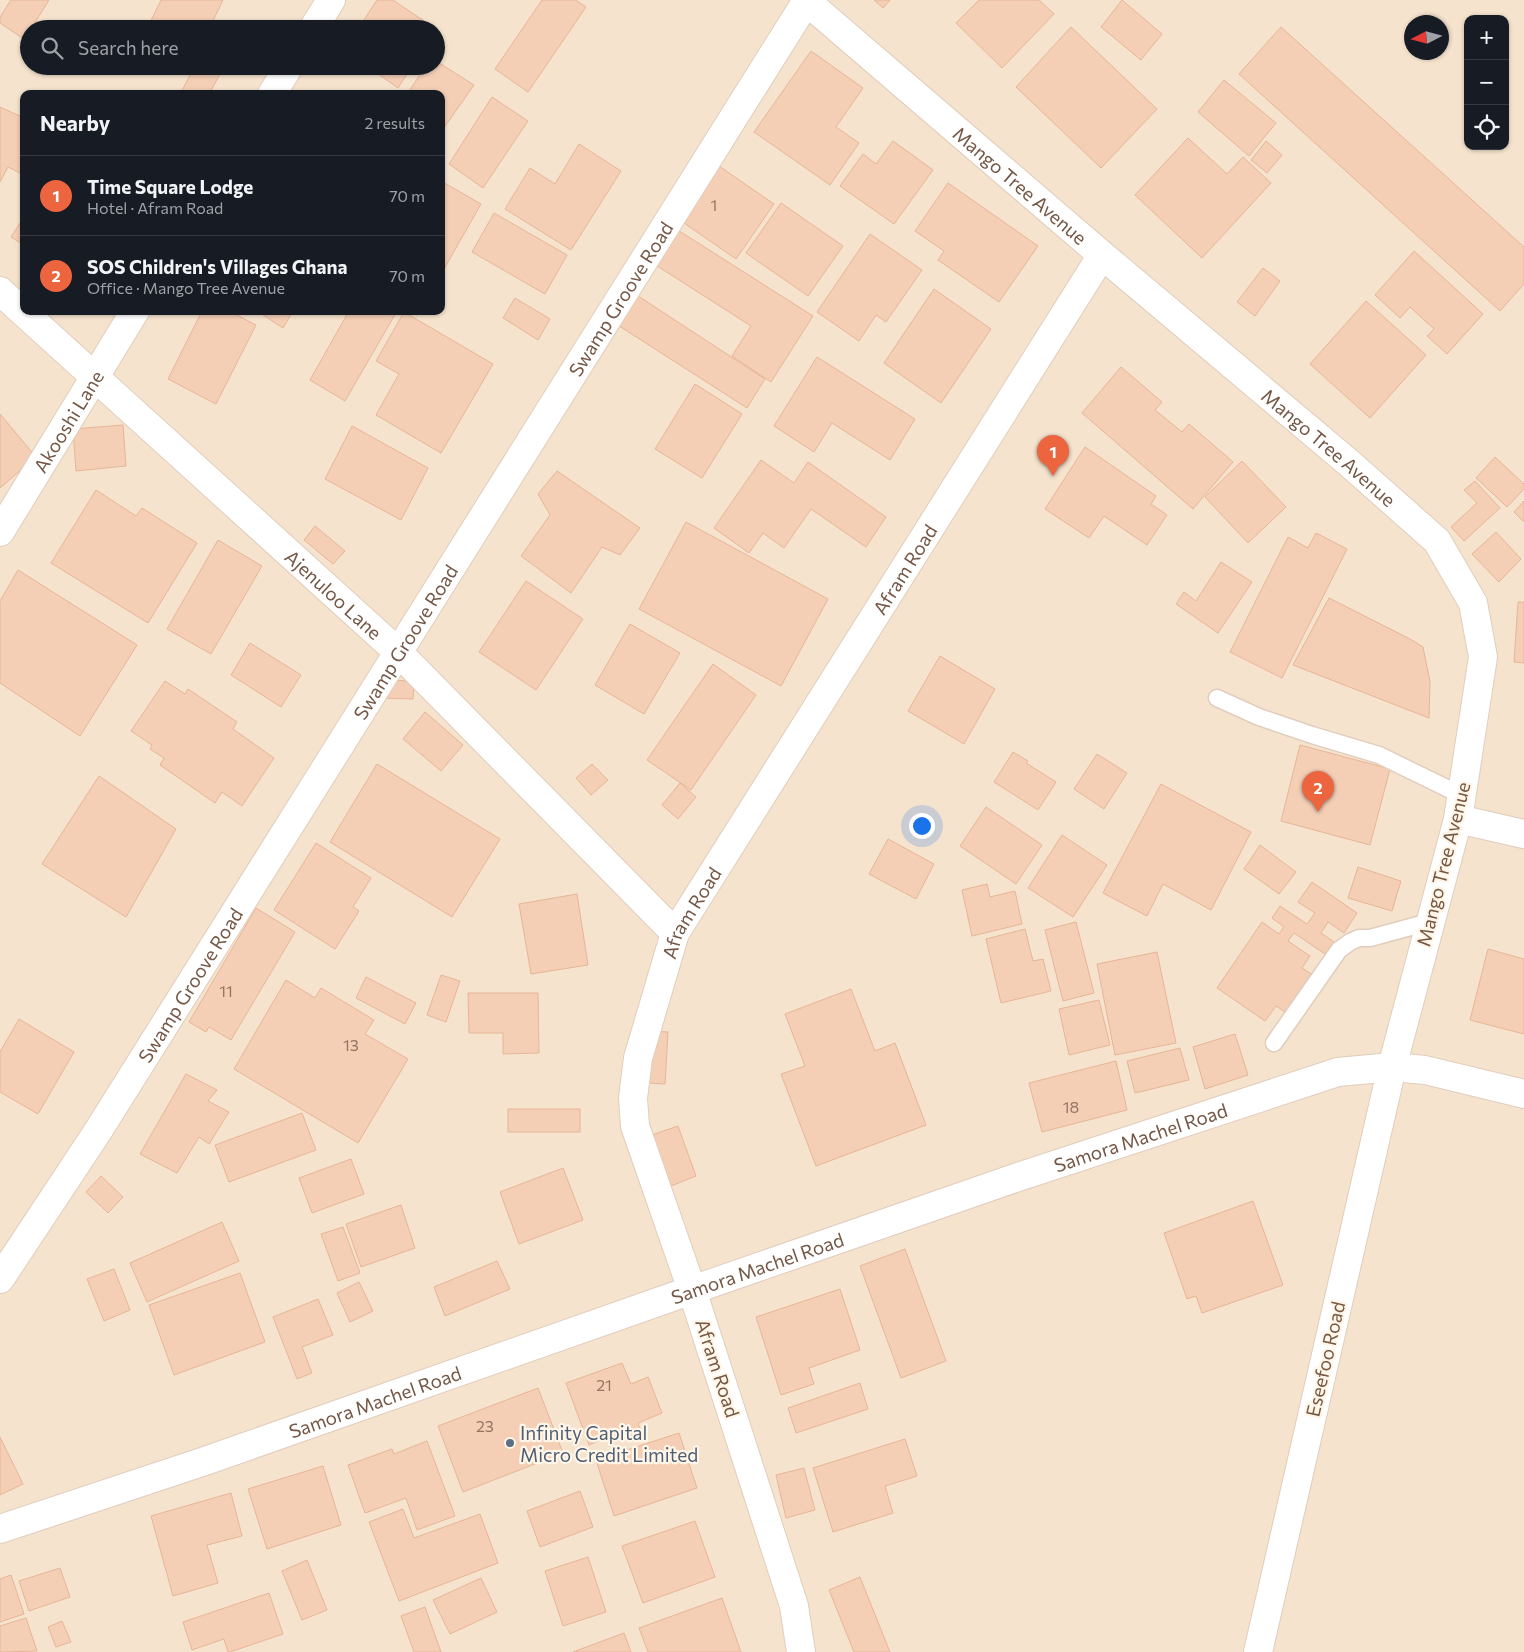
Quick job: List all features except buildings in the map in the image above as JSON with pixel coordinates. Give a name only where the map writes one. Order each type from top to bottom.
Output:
[{"type":"street","points":[[319,20],[331,0]]},
{"type":"street","name":"Mango Tree Avenue","points":[[806,1],[1102,255],[1349,463],[1437,541],[1473,603],[1483,657],[1460,807],[1392,1066]]},
{"type":"street","name":"Swamp Groove Road","points":[[0,1279],[98,1131],[806,1]]},
{"type":"street","points":[[274,90],[284,75]]},
{"type":"street","name":"Afram Road","points":[[801,1652],[794,1606],[692,1290],[635,1126],[633,1098],[638,1058],[675,933],[1102,255]]},
{"type":"street","name":"Ajenuloo Lane","points":[[0,292],[20,310]]},
{"type":"street","name":"Ajenuloo Lane","points":[[26,315],[398,652],[675,933]]},
{"type":"street","name":"Akooshi Lane","points":[[0,532],[132,315]]},
{"type":"street","points":[[1460,807],[1524,834]]},
{"type":"street","name":"Samora Machel Road","points":[[0,1529],[212,1459],[1021,1176],[1338,1072],[1392,1066],[1425,1070],[1524,1094]]},
{"type":"street","name":"Eseefoo Road","points":[[1258,1652],[1392,1066]]},
{"type":"lane","points":[[1217,698],[1276,723],[1379,755],[1460,807]]},
{"type":"lane","points":[[1274,1043],[1339,950],[1359,938],[1370,938],[1430,922]]},
{"type":"shaded area","points":[[0,0],[1524,0],[1524,1652],[0,1652]]},
{"type":"place","name":"Time Square Lodge","points":[[1053,476]]},
{"type":"place","name":"SOS Children's Villages Ghana","points":[[1318,812]]},
{"type":"place","name":"Infinity Capital Micro Credit Limited","points":[[510,1443]]}]
